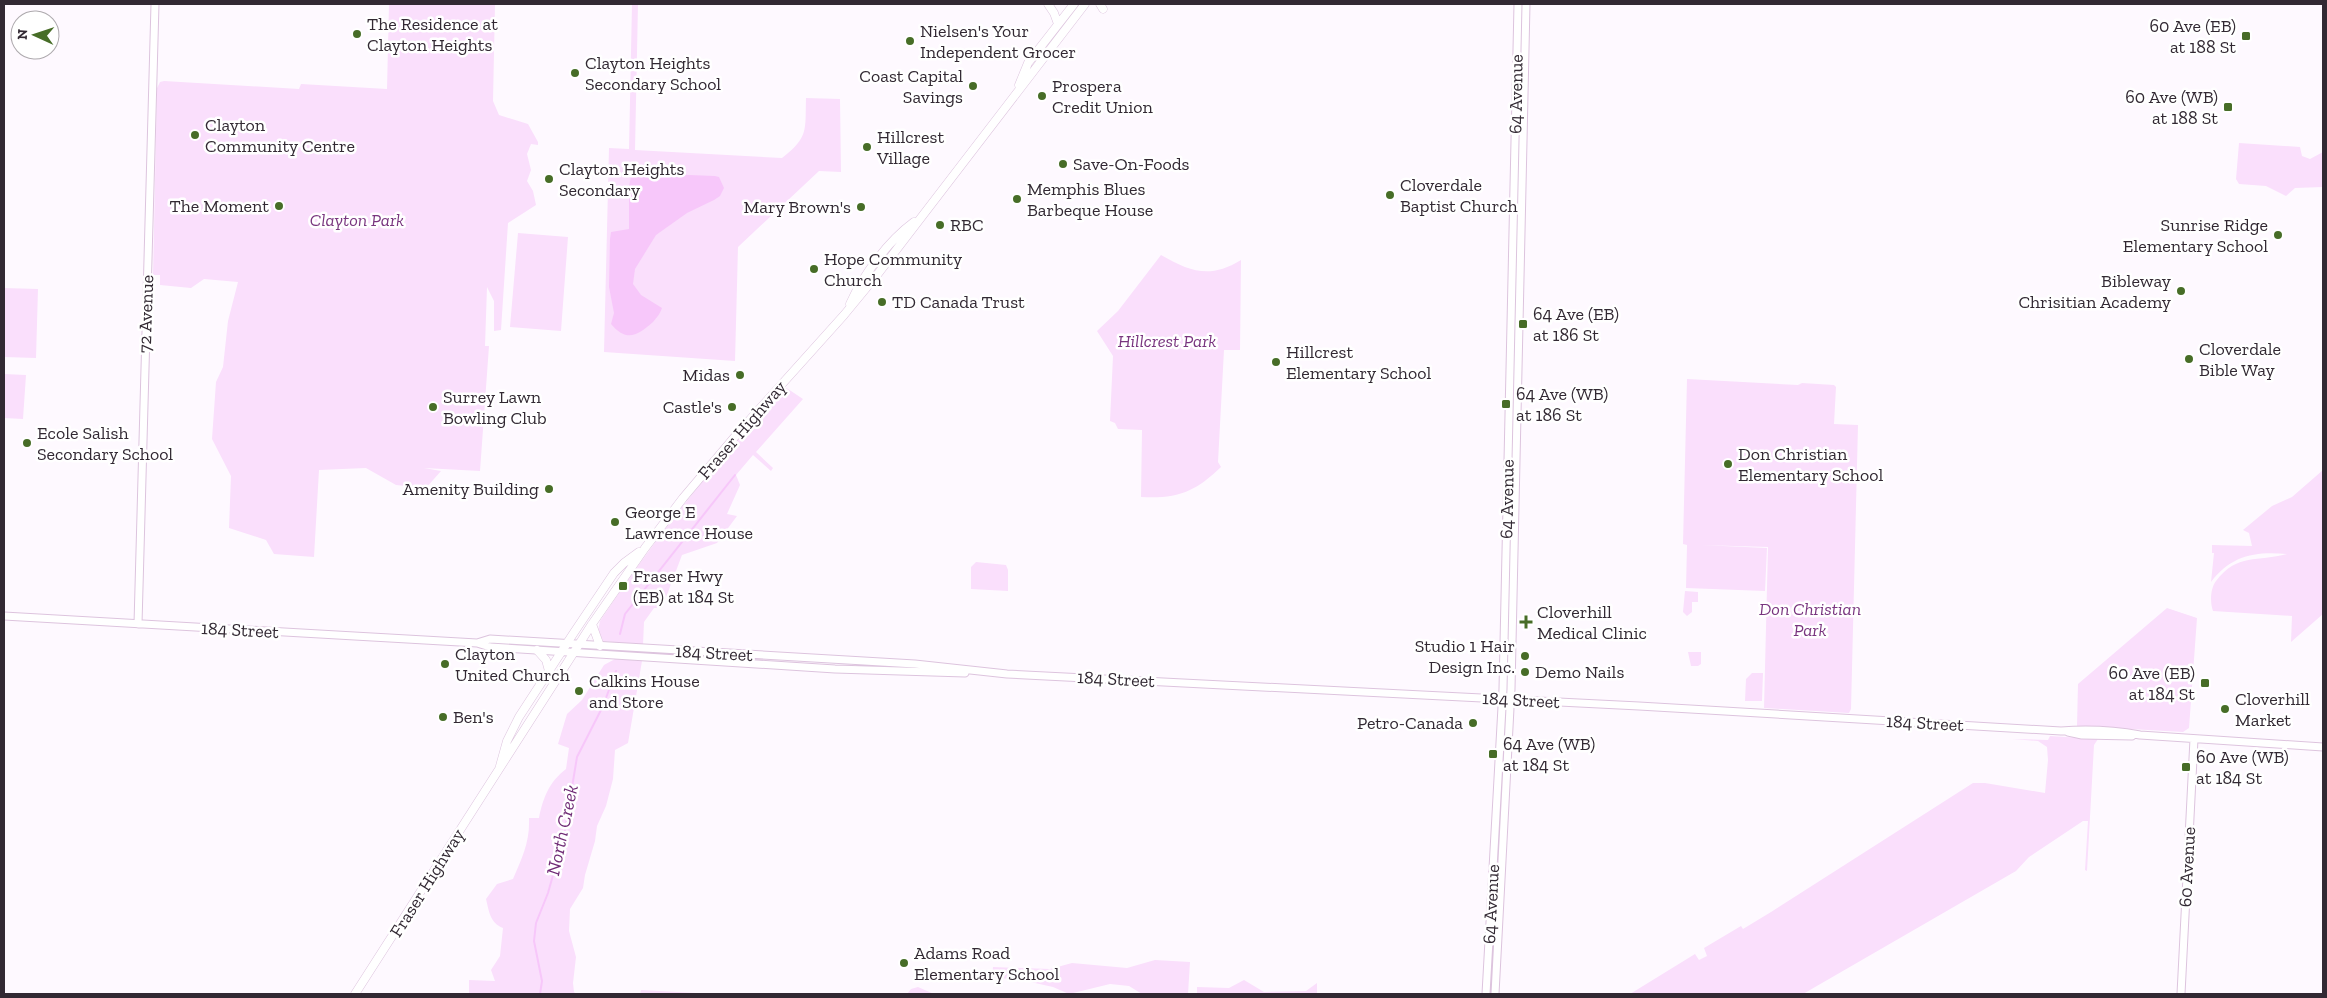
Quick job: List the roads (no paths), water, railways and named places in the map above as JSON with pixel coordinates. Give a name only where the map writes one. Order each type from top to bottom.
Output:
[{"type":"main road","name":"72 Avenue","points":[[138,624],[155,4]]},
{"type":"main road","points":[[1048,4],[1058,24]]},
{"type":"main road","name":"Fraser Highway","points":[[1016,94],[1028,63],[1074,4]]},
{"type":"main road","name":"Fraser Highway","points":[[355,994],[592,624],[644,548],[682,498],[844,315],[922,217],[1085,4]]},
{"type":"main road","name":"64 Avenue","points":[[1486,994],[1502,699],[1518,4]]},
{"type":"main road","name":"64 Avenue","points":[[1495,994],[1510,700],[1526,4]]},
{"type":"main road","points":[[1514,160],[1518,162],[1518,187],[1522,198]]},
{"type":"main road","name":"Fraser Highway","points":[[844,315],[857,287],[895,238],[922,217]]},
{"type":"main road","name":"Fraser Highway","points":[[499,771],[507,741],[519,716],[614,573],[644,548]]},
{"type":"main road","name":"184 Street","points":[[4,616],[477,643],[490,647],[718,662],[915,672],[981,672],[2061,731],[2082,729],[2140,735],[2323,747]]},
{"type":"main road","points":[[592,624],[600,646]]},
{"type":"main road","name":"184 Street","points":[[477,643],[490,640],[916,664],[981,672]]},
{"type":"main road","points":[[537,650],[546,660],[549,671]]},
{"type":"main road","points":[[718,662],[729,654]]},
{"type":"main road","name":"60 Avenue","points":[[2181,994],[2194,739]]},
{"type":"waterway","name":"North Creek","points":[[620,634],[625,614],[735,475]]},
{"type":"waterway","name":"North Creek","points":[[540,994],[542,981],[534,941],[536,923],[548,893],[564,836],[577,757],[603,706],[616,671]]},
{"type":"place","name":"The Residence at Clayton Heights","points":[[357,34]]},
{"type":"place","name":"60 Ave (EB) at 188 St","points":[[2246,36]]},
{"type":"place","name":"Nielsen's Your Independent Grocer","points":[[910,41]]},
{"type":"place","name":"Clayton Heights Secondary School","points":[[575,73]]},
{"type":"place","name":"Coast Capital Savings","points":[[973,86]]},
{"type":"place","name":"Prospera Credit Union","points":[[1042,96]]},
{"type":"place","name":"60 Ave (WB) at 188 St","points":[[2228,107]]},
{"type":"place","name":"Clayton Community Centre","points":[[195,135]]},
{"type":"place","name":"Hillcrest Village","points":[[867,147]]},
{"type":"place","name":"Save-On-Foods","points":[[1063,164]]},
{"type":"place","name":"Clayton Heights Secondary","points":[[549,179]]},
{"type":"place","name":"Cloverdale Baptist Church","points":[[1390,195]]},
{"type":"place","name":"Memphis Blues Barbeque House","points":[[1017,199]]},
{"type":"place","name":"The Moment","points":[[279,206]]},
{"type":"place","name":"Mary Brown's","points":[[861,207]]},
{"type":"place","name":"RBC","points":[[940,225]]},
{"type":"place","name":"Sunrise Ridge Elementary School","points":[[2278,235]]},
{"type":"place","name":"Hope Community Church","points":[[814,269]]},
{"type":"place","name":"Bibleway Chrisitian Academy","points":[[2181,291]]},
{"type":"place","name":"TD Canada Trust","points":[[882,302]]},
{"type":"place","name":"64 Ave (EB) at 186 St","points":[[1523,324]]},
{"type":"place","name":"Cloverdale Bible Way","points":[[2189,359]]},
{"type":"place","name":"Hillcrest Elementary School","points":[[1276,362]]},
{"type":"place","name":"Midas","points":[[740,375]]},
{"type":"place","name":"64 Ave (WB) at 186 St","points":[[1506,404]]},
{"type":"place","name":"Surrey Lawn Bowling Club","points":[[433,407]]},
{"type":"place","name":"Castle's","points":[[732,407]]},
{"type":"place","name":"Ecole Salish Secondary School","points":[[27,443]]},
{"type":"place","name":"Don Christian Elementary School","points":[[1728,464]]},
{"type":"place","name":"Amenity Building","points":[[549,489]]},
{"type":"place","name":"George E Lawrence House","points":[[615,522]]},
{"type":"place","name":"Fraser Hwy (EB) at 184 St","points":[[623,586]]},
{"type":"place","name":"Cloverhill Medical Clinic","points":[[1526,622]]},
{"type":"place","name":"Studio 1 Hair Design Inc.","points":[[1525,656]]},
{"type":"place","name":"Clayton United Church","points":[[445,664]]},
{"type":"place","name":"Demo Nails","points":[[1525,672]]},
{"type":"place","name":"60 Ave (EB) at 184 St","points":[[2205,683]]},
{"type":"place","name":"Calkins House and Store","points":[[579,691]]},
{"type":"place","name":"Cloverhill Market","points":[[2225,709]]},
{"type":"place","name":"Ben's","points":[[443,717]]},
{"type":"place","name":"Petro-Canada","points":[[1473,723]]},
{"type":"place","name":"64 Ave (WB) at 184 St","points":[[1493,754]]},
{"type":"place","name":"60 Ave (WB) at 184 St","points":[[2186,767]]},
{"type":"place","name":"Adams Road Elementary School","points":[[904,963]]},
{"type":"park label","name":"Clayton Park","points":[[357,220]]},
{"type":"park label","name":"Hillcrest Park","points":[[1167,341]]},
{"type":"park label","name":"Don Christian Park","points":[[1810,619]]}]
